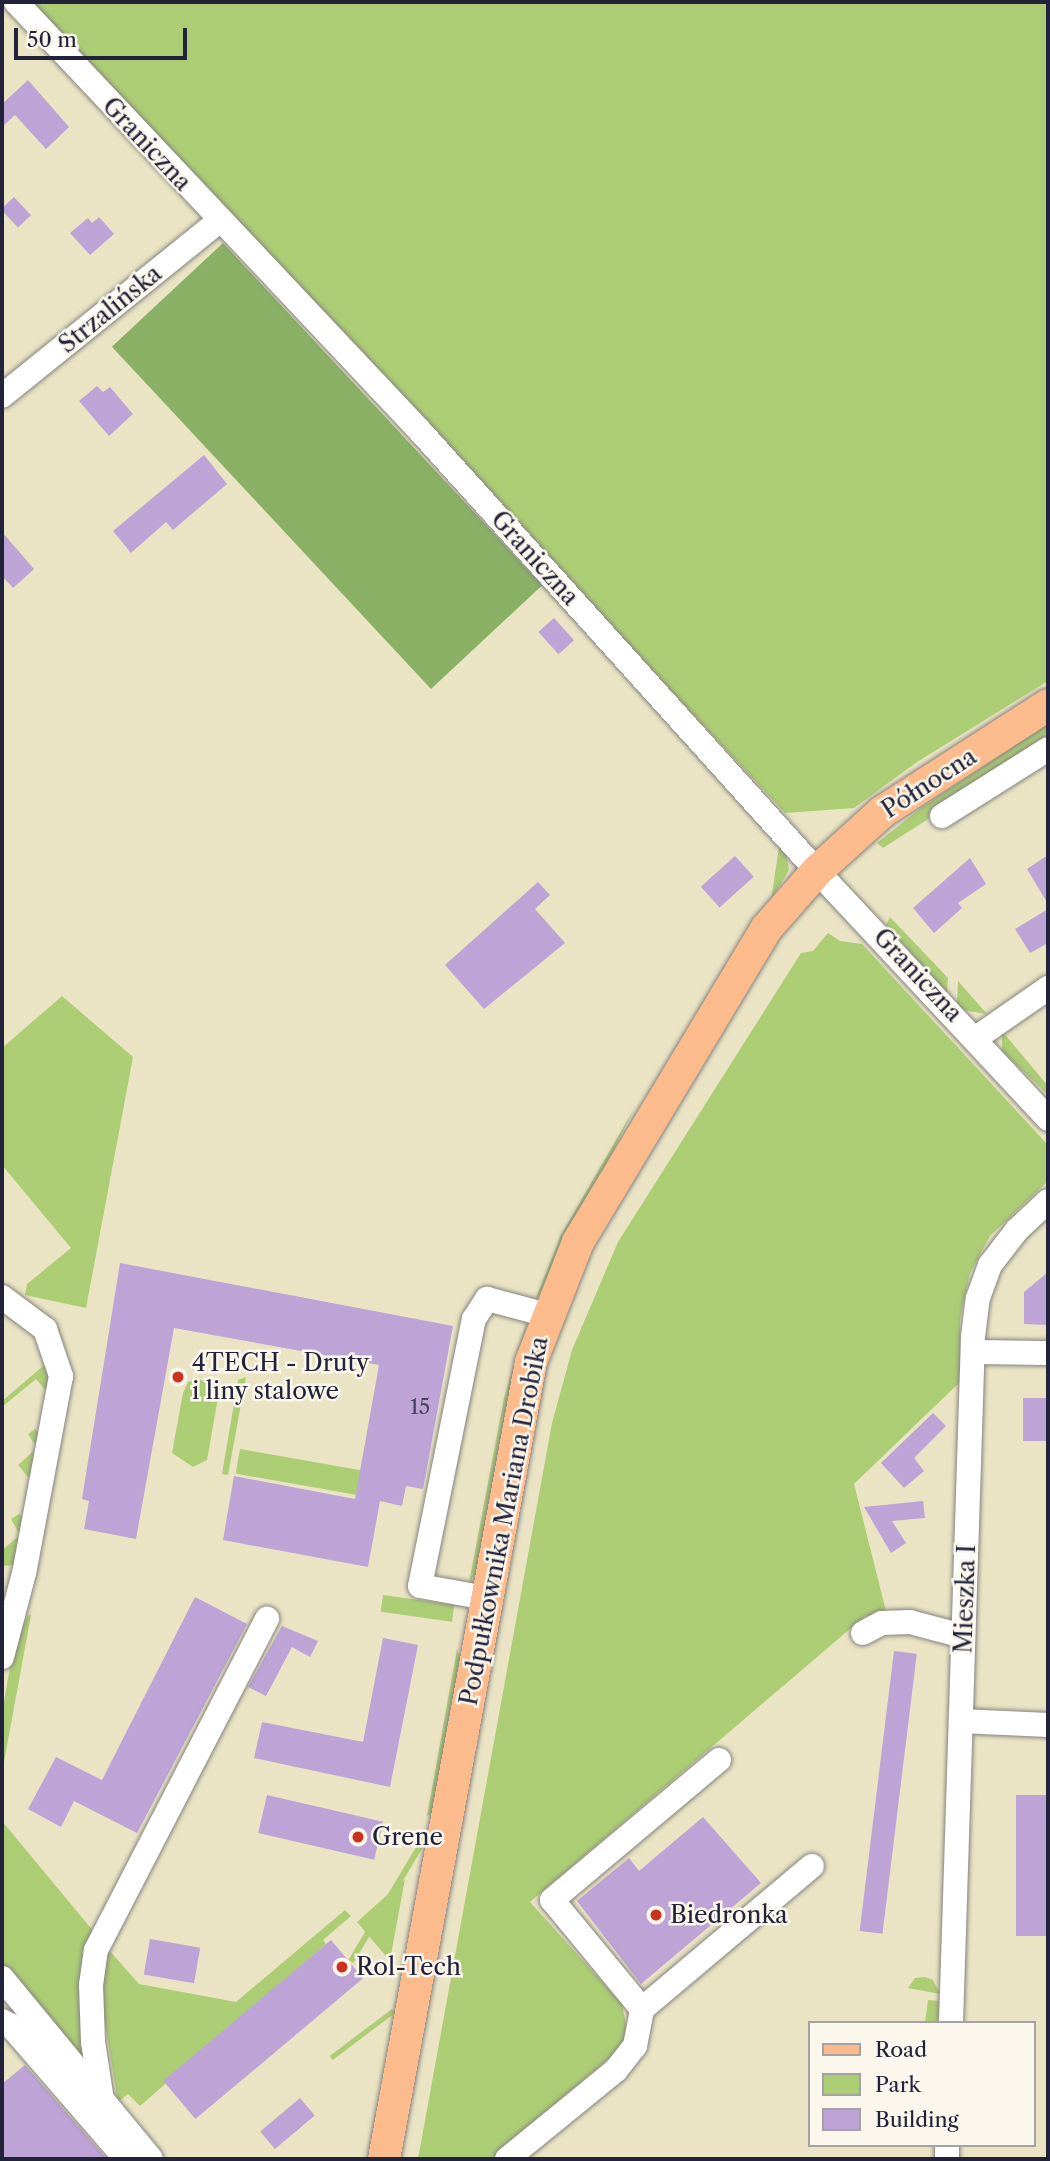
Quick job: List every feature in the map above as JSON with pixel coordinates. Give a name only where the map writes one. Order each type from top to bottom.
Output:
[{"type":"main road","name":"Północna","points":[[817,870],[882,812],[1048,705]]},
{"type":"main road","name":"Podpułkownika Mariana Drobika","points":[[384,2159],[531,1362],[547,1315],[578,1242],[616,1174],[766,929],[817,870]]},
{"type":"street","name":"Graniczna","points":[[16,2],[219,221],[420,430],[817,870],[976,1038],[1048,1119]]},
{"type":"street","name":"Strzalińska","points":[[2,396],[219,221]]},
{"type":"street","name":"Północna","points":[[942,816],[1048,749]]},
{"type":"street","points":[[976,1038],[1048,988]]},
{"type":"street","name":"Mieszka I","points":[[951,2021],[973,1352],[978,1298],[990,1265],[1017,1230],[1048,1201]]},
{"type":"street","points":[[2,1297],[45,1329],[61,1376],[7,1607],[2,1657]]},
{"type":"street","points":[[486,1598],[419,1586],[474,1319],[487,1299],[547,1315]]},
{"type":"street","points":[[973,1352],[1048,1353]]},
{"type":"street","points":[[102,2100],[93,2042],[92,1985],[96,1950],[267,1618]]},
{"type":"street","points":[[863,1633],[881,1623],[909,1622],[963,1636]]},
{"type":"street","points":[[961,1721],[1048,1725]]},
{"type":"street","points":[[642,2008],[552,1900],[719,1760]]},
{"type":"street","points":[[507,2159],[616,2070],[635,2046],[642,2008],[812,1866]]},
{"type":"street","points":[[2,1978],[151,2159]]},
{"type":"street","points":[[2,2021],[10,2025],[126,2159]]},
{"type":"green space","points":[[30,2],[1048,2],[1048,681],[917,762],[854,808],[785,813]]},
{"type":"green space","points":[[223,243],[542,585],[431,689],[112,347]]},
{"type":"green space","points":[[1048,723],[1048,742],[883,848],[877,843],[921,808]]},
{"type":"green space","points":[[779,847],[786,852],[789,870],[771,900]]},
{"type":"green space","points":[[890,917],[948,978],[947,993],[886,925]]},
{"type":"green space","points":[[828,933],[840,941],[862,944],[1048,1145],[1047,1182],[990,1236],[970,1273],[960,1319],[960,1382],[854,1484],[886,1611],[864,1617],[530,1902],[622,2004],[627,2030],[620,2049],[491,2159],[418,2159],[552,1423],[572,1350],[618,1242],[801,953],[813,951]]},
{"type":"green space","points":[[958,981],[987,1014],[963,1010],[957,1003]]},
{"type":"green space","points":[[62,996],[133,1057],[86,1308],[25,1295],[27,1284],[71,1248],[2,1165],[2,1048]]},
{"type":"green space","points":[[1002,1031],[1048,1086],[1046,1093],[1002,1051]]},
{"type":"green space","points":[[634,1109],[543,1292],[536,1298],[561,1235]]},
{"type":"green space","points":[[527,1321],[478,1571],[469,1583],[504,1398]]},
{"type":"green space","points":[[49,1361],[52,1369],[47,1392],[36,1379],[2,1407],[2,1401]]},
{"type":"green space","points":[[246,1377],[228,1475],[222,1474],[238,1380]]},
{"type":"green space","points":[[197,1379],[214,1384],[219,1392],[207,1460],[193,1467],[172,1453],[183,1393],[188,1382]]},
{"type":"green space","points":[[35,1429],[41,1436],[36,1471],[28,1477],[18,1465],[37,1448],[28,1434]]},
{"type":"green space","points":[[240,1449],[361,1470],[357,1495],[236,1474]]},
{"type":"green space","points":[[19,1514],[26,1519],[19,1556],[13,1565],[3,1566],[2,1550],[20,1535],[11,1519]]},
{"type":"green space","points":[[383,1595],[454,1605],[452,1622],[381,1612]]},
{"type":"green space","points":[[28,1615],[31,1615],[2,1773],[2,1713],[14,1645]]},
{"type":"green space","points":[[457,1649],[462,1661],[434,1814],[427,1816]]},
{"type":"green space","points":[[2,1821],[94,1932],[86,2062],[2,1965]]},
{"type":"green space","points":[[424,1834],[429,1837],[353,1963],[348,1960]]},
{"type":"green space","points":[[405,1879],[390,1960],[390,1961],[357,1922]]},
{"type":"green space","points":[[345,1910],[351,1916],[323,1940],[326,1944],[140,2106],[128,2094],[118,2102],[103,2011],[102,1982],[109,1950],[139,1984],[236,2002]]},
{"type":"green space","points":[[915,1978],[933,1980],[940,1994],[908,1988]]},
{"type":"green space","points":[[928,2000],[939,2001],[938,2021],[925,2021]]},
{"type":"green space","points":[[392,2009],[395,2013],[333,2060],[330,2056]]},
{"type":"building","points":[[28,80],[69,127],[46,149],[15,115],[2,127],[2,104]]},
{"type":"building","points":[[14,197],[31,215],[18,228],[2,211]]},
{"type":"building","points":[[99,217],[114,234],[90,255],[70,233],[88,218],[92,223]]},
{"type":"building","points":[[97,386],[103,392],[110,387],[133,414],[109,436],[79,401]]},
{"type":"building","points":[[204,455],[227,484],[173,530],[166,522],[131,553],[113,531]]},
{"type":"building","points":[[2,532],[34,569],[13,588],[2,576]]},
{"type":"building","points":[[554,618],[574,640],[558,654],[538,632]]},
{"type":"building","points":[[1048,855],[1048,904],[1027,869]]},
{"type":"building","points":[[735,856],[754,877],[720,908],[701,887]]},
{"type":"building","points":[[970,858],[986,884],[958,903],[962,908],[934,933],[913,908]]},
{"type":"building","points":[[538,882],[550,895],[535,909],[565,943],[484,1009],[445,965]]},
{"type":"building","points":[[1048,909],[1048,943],[1030,953],[1015,929]]},
{"type":"building","points":[[120,1263],[453,1326],[423,1489],[406,1486],[402,1506],[380,1501],[368,1567],[223,1540],[234,1476],[355,1499],[379,1365],[174,1328],[136,1539],[84,1529],[89,1501],[82,1499]]},
{"type":"building","points":[[1048,1272],[1048,1325],[1024,1324],[1024,1292]]},
{"type":"building","points":[[1023,1398],[1048,1398],[1048,1441],[1023,1441]]},
{"type":"building","points":[[933,1413],[946,1426],[914,1458],[924,1471],[904,1488],[881,1463]]},
{"type":"building","points":[[923,1501],[925,1518],[892,1521],[906,1543],[891,1553],[864,1507]]},
{"type":"building","points":[[195,1597],[247,1624],[137,1833],[74,1801],[61,1827],[28,1809],[56,1757],[102,1780]]},
{"type":"building","points":[[282,1626],[318,1641],[310,1657],[292,1647],[266,1696],[248,1687]]},
{"type":"building","points":[[383,1638],[418,1645],[390,1787],[254,1758],[262,1722],[363,1742]]},
{"type":"building","points":[[894,1651],[917,1654],[882,1934],[860,1931]]},
{"type":"building","points":[[267,1795],[383,1822],[374,1860],[258,1833]]},
{"type":"building","points":[[1016,1795],[1048,1795],[1048,1936],[1016,1936]]},
{"type":"building","name":"Biedronka","points":[[703,1817],[761,1883],[641,1984],[577,1901],[629,1858],[639,1871]]},
{"type":"building","points":[[150,1939],[200,1948],[194,1983],[144,1974]]},
{"type":"building","points":[[331,1940],[363,1978],[195,2119],[163,2081]]},
{"type":"building","points":[[25,2065],[107,2159],[2,2159],[2,2084]]},
{"type":"building","points":[[300,2098],[315,2116],[275,2149],[260,2131]]},
{"type":"place","name":"4TECH - Druty i liny stalowe","points":[[178,1377]]},
{"type":"place","name":"Grene","points":[[358,1837]]},
{"type":"place","name":"Biedronka","points":[[656,1915]]},
{"type":"place","name":"Rol-Tech","points":[[342,1967]]}]
